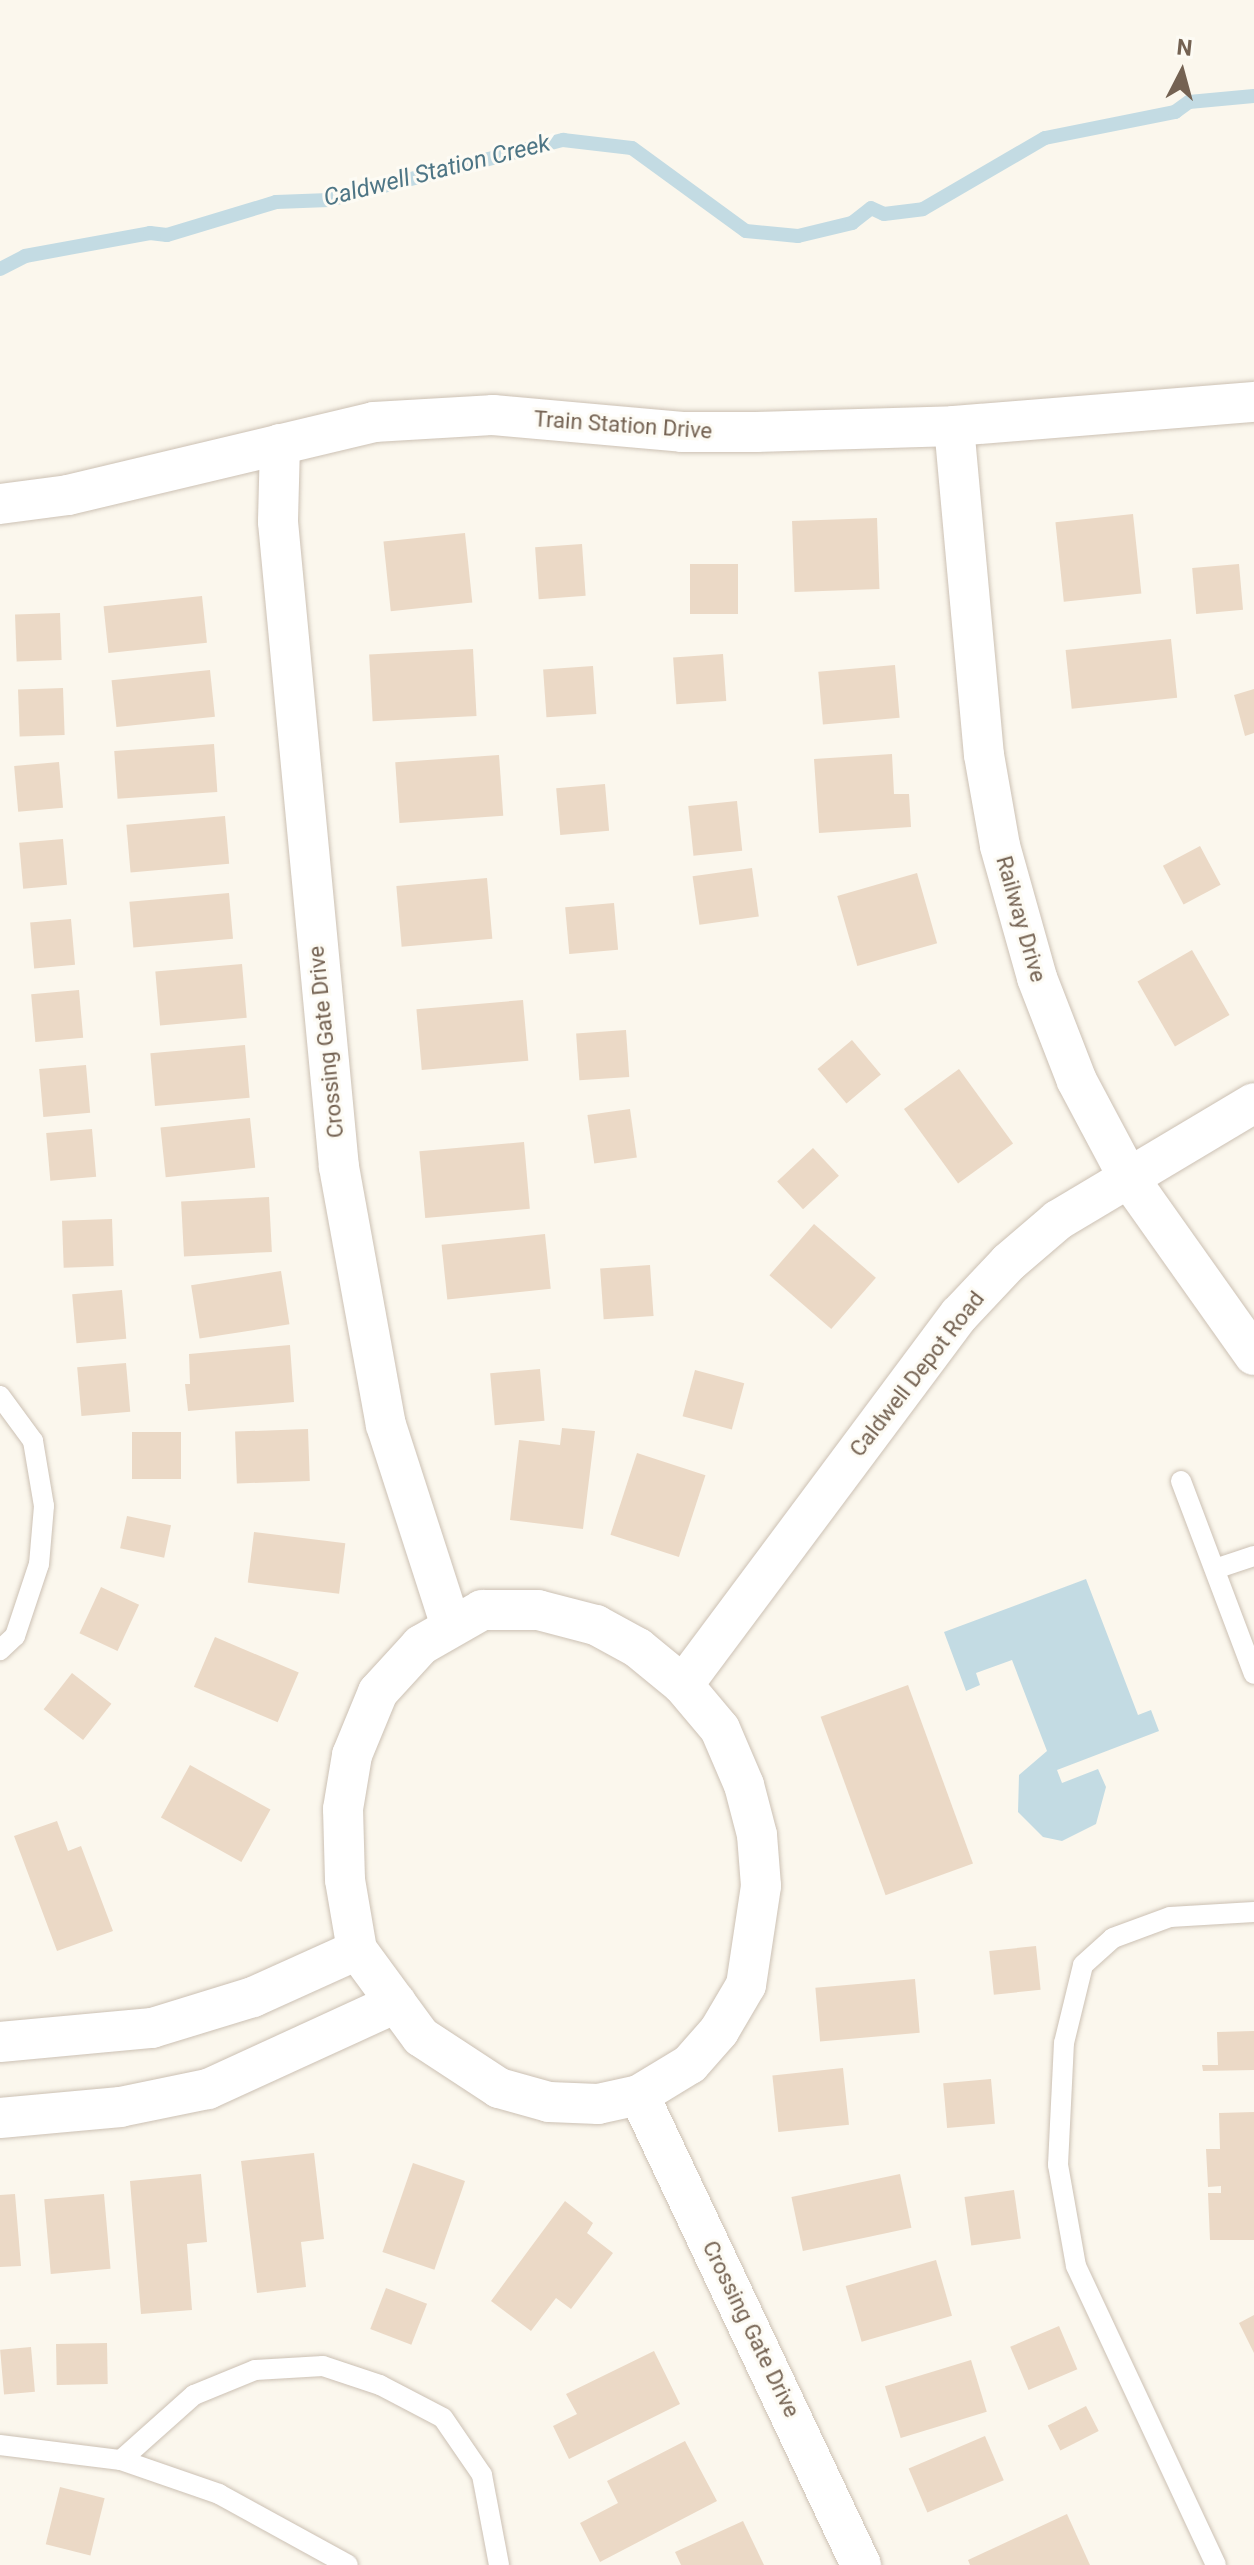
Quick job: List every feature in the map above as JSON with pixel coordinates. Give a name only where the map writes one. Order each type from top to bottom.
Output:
[{"type":"street","name":"Train Station Drive","points":[[0,504],[68,495],[374,422],[493,415],[682,432],[954,426],[1254,402]]},
{"type":"street","name":"Railway Drive","points":[[954,426],[984,755],[1000,846],[1037,978],[1071,1067],[1128,1177],[1254,1355]]},
{"type":"street","name":"Crossing Gate Drive","points":[[280,444],[278,522],[339,1167],[386,1425],[451,1626]]},
{"type":"street","name":"Caldwell Depot Road","points":[[683,1685],[959,1315],[1058,1220],[1254,1103]]},
{"type":"street","points":[[482,1610],[538,1610],[596,1625],[638,1648],[683,1685],[720,1729],[744,1785],[757,1835],[758,1910],[746,1985],[719,2031],[690,2064],[639,2095],[598,2104],[549,2102],[499,2088],[421,2037],[357,1950],[345,1880],[343,1809],[352,1755],[378,1692],[421,1645],[482,1610]]},
{"type":"street","points":[[0,2042],[152,2028],[253,1997],[357,1950]]},
{"type":"street","points":[[0,2118],[120,2107],[208,2089],[396,2003]]},
{"type":"street","name":"Crossing Gate Drive","points":[[639,2095],[861,2565]]},
{"type":"lane","points":[[0,1396],[33,1441],[44,1506],[39,1564],[15,1636],[0,1650]]},
{"type":"lane","points":[[1181,1481],[1254,1674]]},
{"type":"lane","points":[[1215,1569],[1254,1556]]},
{"type":"lane","points":[[1216,2565],[1076,2266],[1058,2165],[1064,2043],[1083,1965],[1113,1938],[1170,1917],[1254,1912]]},
{"type":"lane","points":[[121,2460],[194,2395],[255,2370],[323,2366],[380,2385],[443,2418],[482,2475],[499,2565]]},
{"type":"lane","points":[[0,2445],[121,2460],[219,2494],[348,2565]]},
{"type":"water","points":[[1086,1579],[1138,1715],[1151,1710],[1159,1731],[1057,1770],[1062,1783],[1098,1769],[1106,1787],[1096,1824],[1062,1841],[1043,1837],[1018,1812],[1019,1775],[1047,1751],[1012,1660],[976,1673],[980,1685],[966,1691],[944,1632]]},
{"type":"building","points":[[1133,514],[1141,594],[1064,602],[1055,522]]},
{"type":"building","points":[[877,518],[879,589],[795,592],[792,521]]},
{"type":"building","points":[[465,533],[472,603],[391,611],[383,542]]},
{"type":"building","points":[[582,544],[586,596],[539,599],[535,547]]},
{"type":"building","points":[[690,564],[738,564],[738,614],[690,614]]},
{"type":"building","points":[[1239,564],[1243,610],[1196,614],[1192,568]]},
{"type":"building","points":[[202,596],[207,643],[108,653],[104,606]]},
{"type":"building","points":[[60,613],[62,660],[17,662],[15,615]]},
{"type":"building","points":[[1171,639],[1177,698],[1072,709],[1066,650]]},
{"type":"building","points":[[473,649],[477,716],[373,721],[369,654]]},
{"type":"building","points":[[723,654],[726,701],[676,704],[673,657]]},
{"type":"building","points":[[895,665],[900,718],[823,725],[818,672]]},
{"type":"building","points":[[593,666],[596,714],[546,717],[543,669]]},
{"type":"building","points":[[210,670],[215,717],[116,727],[112,680]]},
{"type":"building","points":[[63,688],[65,735],[20,737],[18,690]]},
{"type":"building","points":[[1254,689],[1254,733],[1245,736],[1234,695]]},
{"type":"building","points":[[214,744],[217,792],[118,799],[114,751]]},
{"type":"building","points":[[892,754],[894,794],[909,794],[911,827],[819,833],[814,759]]},
{"type":"building","points":[[499,755],[503,816],[400,823],[395,762]]},
{"type":"building","points":[[59,762],[63,808],[18,812],[14,766]]},
{"type":"building","points":[[605,784],[609,831],[560,835],[556,788]]},
{"type":"building","points":[[737,801],[742,851],[693,856],[688,806]]},
{"type":"building","points":[[225,816],[229,864],[131,872],[126,825]]},
{"type":"building","points":[[63,839],[67,885],[23,889],[19,843]]},
{"type":"building","points":[[1200,846],[1221,885],[1184,905],[1163,866]]},
{"type":"building","points":[[752,868],[759,917],[699,925],[693,876]]},
{"type":"building","points":[[917,873],[937,943],[857,966],[837,896]]},
{"type":"building","points":[[487,878],[492,939],[402,947],[396,886]]},
{"type":"building","points":[[229,893],[233,939],[133,948],[129,902]]},
{"type":"building","points":[[614,903],[618,950],[569,954],[565,907]]},
{"type":"building","points":[[71,919],[75,965],[34,968],[30,923]]},
{"type":"building","points":[[1192,950],[1230,1015],[1175,1046],[1137,982]]},
{"type":"building","points":[[242,964],[247,1018],[160,1025],[155,972]]},
{"type":"building","points":[[79,990],[83,1038],[35,1042],[31,994]]},
{"type":"building","points":[[523,1000],[528,1061],[422,1070],[416,1009]]},
{"type":"building","points":[[626,1030],[629,1077],[579,1080],[576,1033]]},
{"type":"building","points":[[852,1040],[881,1074],[846,1103],[818,1069]]},
{"type":"building","points":[[245,1045],[250,1098],[155,1106],[150,1053]]},
{"type":"building","points":[[86,1065],[90,1113],[43,1117],[39,1069]]},
{"type":"building","points":[[959,1069],[1013,1143],[958,1183],[904,1109]]},
{"type":"building","points":[[630,1109],[637,1158],[594,1164],[587,1115]]},
{"type":"building","points":[[250,1118],[255,1168],[166,1177],[160,1127]]},
{"type":"building","points":[[92,1129],[96,1177],[50,1181],[46,1133]]},
{"type":"building","points":[[524,1142],[530,1209],[425,1218],[419,1151]]},
{"type":"building","points":[[813,1148],[839,1176],[803,1209],[777,1181]]},
{"type":"building","points":[[269,1197],[272,1252],[184,1257],[181,1202]]},
{"type":"building","points":[[112,1219],[114,1266],[64,1268],[62,1221]]},
{"type":"building","points":[[814,1224],[876,1278],[831,1329],[769,1275]]},
{"type":"building","points":[[545,1234],[551,1289],[447,1300],[442,1245]]},
{"type":"building","points":[[650,1265],[654,1316],[604,1319],[600,1268]]},
{"type":"building","points":[[281,1271],[289,1324],[200,1339],[191,1285]]},
{"type":"building","points":[[122,1290],[126,1339],[76,1343],[72,1294]]},
{"type":"building","points":[[290,1345],[294,1402],[188,1411],[185,1384],[190,1384],[189,1354]]},
{"type":"building","points":[[126,1363],[130,1412],[81,1416],[77,1367]]},
{"type":"building","points":[[540,1369],[545,1421],[495,1425],[490,1373]]},
{"type":"building","points":[[695,1370],[744,1383],[732,1430],[683,1416]]},
{"type":"building","points":[[562,1428],[595,1431],[583,1529],[510,1520],[519,1440],[560,1445]]},
{"type":"building","points":[[308,1429],[310,1481],[237,1484],[235,1432]]},
{"type":"building","points":[[132,1432],[181,1432],[181,1479],[132,1479]]},
{"type":"building","points":[[637,1453],[705,1475],[679,1557],[610,1535]]},
{"type":"building","points":[[127,1516],[171,1525],[164,1558],[120,1548]]},
{"type":"building","points":[[254,1532],[345,1543],[339,1594],[248,1583]]},
{"type":"building","points":[[101,1587],[139,1605],[118,1651],[79,1633]]},
{"type":"building","points":[[215,1637],[299,1673],[278,1722],[194,1687]]},
{"type":"building","points":[[72,1673],[111,1704],[83,1740],[44,1709]]},
{"type":"building","points":[[908,1685],[973,1864],[886,1895],[821,1717]]},
{"type":"building","points":[[190,1765],[270,1810],[241,1862],[161,1817]]},
{"type":"building","points":[[57,1821],[68,1851],[81,1846],[113,1931],[57,1951],[14,1836]]},
{"type":"building","points":[[1036,1946],[1041,1990],[994,1995],[989,1951]]},
{"type":"building","points":[[915,1979],[920,2033],[820,2042],[815,1988]]},
{"type":"building","points":[[1254,2031],[1254,2070],[1203,2071],[1202,2065],[1218,2065],[1217,2032]]},
{"type":"building","points":[[843,2068],[849,2125],[778,2132],[772,2075]]},
{"type":"building","points":[[991,2079],[995,2124],[947,2128],[943,2083]]},
{"type":"building","points":[[1254,2112],[1254,2240],[1210,2240],[1208,2193],[1221,2193],[1221,2186],[1208,2187],[1206,2149],[1220,2149],[1219,2113]]},
{"type":"building","points":[[314,2153],[324,2239],[301,2242],[306,2287],[257,2293],[241,2161]]},
{"type":"building","points":[[413,2163],[465,2181],[434,2270],[382,2252]]},
{"type":"building","points":[[201,2174],[207,2242],[187,2244],[192,2310],[141,2314],[130,2181]]},
{"type":"building","points":[[900,2174],[911,2228],[803,2251],[791,2197]]},
{"type":"building","points":[[1014,2190],[1021,2239],[971,2245],[964,2197]]},
{"type":"building","points":[[15,2194],[21,2266],[0,2267],[0,2195]]},
{"type":"building","points":[[104,2194],[111,2269],[51,2274],[44,2199]]},
{"type":"building","points":[[565,2201],[593,2223],[587,2233],[613,2253],[571,2309],[556,2298],[531,2331],[491,2301]]},
{"type":"building","points":[[936,2260],[952,2316],[862,2342],[846,2286]]},
{"type":"building","points":[[386,2288],[427,2304],[411,2345],[370,2329]]},
{"type":"building","points":[[1254,2315],[1254,2353],[1239,2323]]},
{"type":"building","points":[[1059,2326],[1077,2369],[1029,2390],[1010,2347]]},
{"type":"building","points":[[107,2343],[108,2384],[57,2385],[56,2344]]},
{"type":"building","points":[[31,2347],[35,2392],[4,2395],[0,2350]]},
{"type":"building","points":[[654,2351],[680,2404],[569,2459],[553,2426],[577,2414],[566,2394]]},
{"type":"building","points":[[971,2360],[987,2412],[901,2438],[885,2386]]},
{"type":"building","points":[[1086,2406],[1099,2431],[1060,2450],[1048,2426]]},
{"type":"building","points":[[985,2436],[1004,2480],[927,2513],[909,2468]]},
{"type":"building","points":[[685,2441],[717,2501],[600,2562],[580,2523],[618,2503],[607,2481]]},
{"type":"building","points":[[60,2487],[105,2498],[90,2555],[46,2544]]},
{"type":"building","points":[[1067,2514],[1090,2565],[970,2565],[968,2560]]},
{"type":"building","points":[[743,2521],[764,2565],[681,2565],[675,2552]]},
{"type":"waterway","name":"Caldwell Station Creek","points":[[0,269],[25,256],[150,233],[167,235],[276,202],[329,200],[563,140],[632,148],[746,231],[798,236],[852,223],[871,208],[884,214],[923,209],[1045,138],[1175,112],[1189,102],[1254,96]]}]
